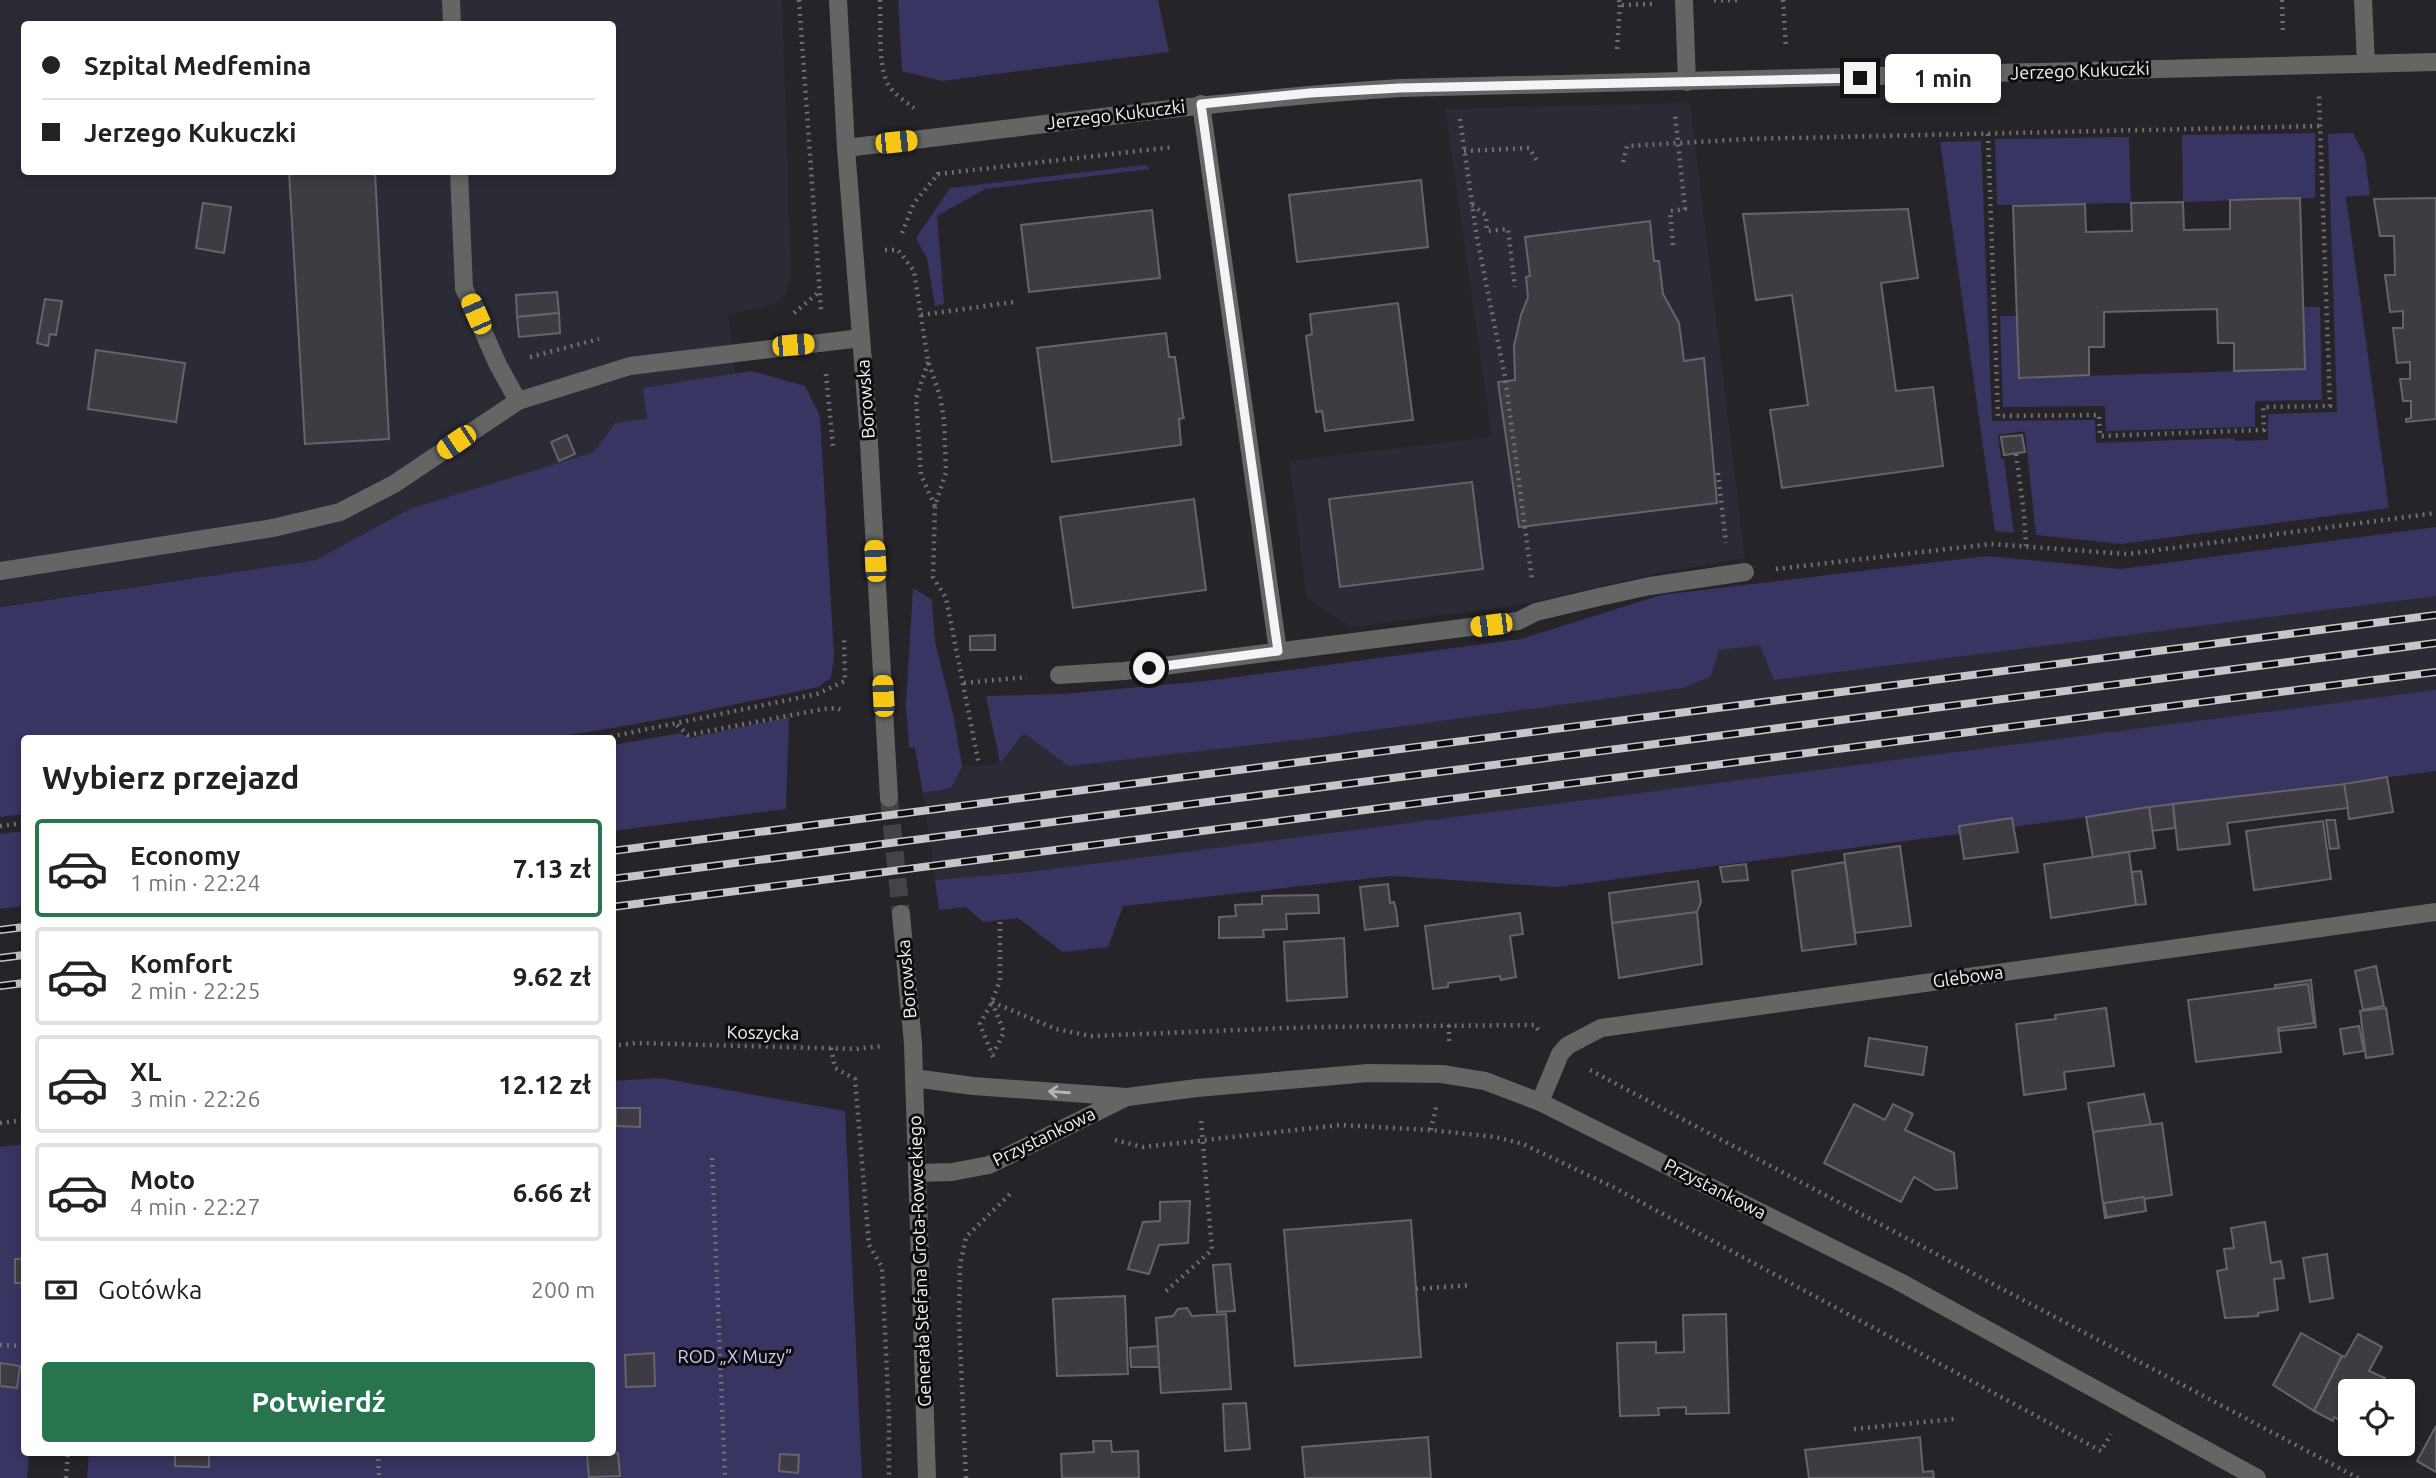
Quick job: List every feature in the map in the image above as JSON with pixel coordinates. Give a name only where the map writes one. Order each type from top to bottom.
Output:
[{"type":"street","points":[[451,0],[452,21]]},
{"type":"street","name":"Borowska","points":[[838,0],[889,798]]},
{"type":"street","points":[[1680,82],[1684,0]]},
{"type":"street","points":[[2363,0],[2366,62]]},
{"type":"street","name":"Jerzego Kukuczki","points":[[846,148],[1310,93],[2436,62]]},
{"type":"street","points":[[1201,104],[1278,651]]},
{"type":"street","points":[[459,175],[464,288],[498,365],[518,401]]},
{"type":"street","points":[[0,571],[273,528],[340,512],[394,484],[518,401],[630,366],[861,338]]},
{"type":"street","points":[[1059,675],[1124,671],[1518,621],[1536,612],[1650,586],[1745,572]]},
{"type":"street","name":"Glebowa","points":[[1540,1101],[1560,1054],[1567,1046],[1601,1028],[2436,912]]},
{"type":"street","name":"Borowska","points":[[901,914],[913,1044]]},
{"type":"street","name":"Generała Stefana Grota-Roweckiego","points":[[913,1044],[927,1478]]},
{"type":"street","name":"Przystankowa","points":[[914,1078],[973,1086],[1127,1097],[1368,1073],[1442,1074],[1485,1081],[1540,1101],[1898,1281],[2257,1478]]},
{"type":"street","name":"Przystankowa","points":[[917,1173],[951,1172],[989,1164],[1127,1097]]},
{"type":"path","points":[[799,0],[834,447]]},
{"type":"path","points":[[880,0],[883,66],[887,82],[898,97],[914,108],[923,107]]},
{"type":"path","points":[[1705,1],[1738,0]]},
{"type":"path","points":[[1783,0],[1788,79]]},
{"type":"path","points":[[1618,83],[1616,34],[1619,3],[1664,4]]},
{"type":"path","points":[[1987,134],[1998,415],[2099,415],[2100,436],[2264,430],[2263,407],[2330,406],[2318,64]]},
{"type":"path","points":[[1674,245],[1670,211],[1685,209],[1676,144],[1680,82]]},
{"type":"path","points":[[1457,87],[1472,205],[1505,377],[1536,612]]},
{"type":"path","points":[[1623,162],[1627,146],[1748,139],[2320,126]]},
{"type":"path","points":[[938,174],[1207,143]]},
{"type":"path","points":[[1464,151],[1529,148],[1539,164]]},
{"type":"path","points":[[902,233],[914,203],[938,174],[937,160]]},
{"type":"path","points":[[1472,205],[1486,215],[1487,232],[1508,229],[1515,288]]},
{"type":"path","points":[[898,250],[914,271],[928,361],[940,396],[944,420],[946,472],[936,506],[933,577],[946,598],[979,765]]},
{"type":"path","points":[[921,315],[1014,302]]},
{"type":"path","points":[[928,361],[916,399],[921,475],[936,506]]},
{"type":"path","points":[[2016,454],[2026,546]]},
{"type":"path","points":[[1718,473],[1722,503]]},
{"type":"path","points":[[1745,572],[1991,544],[2127,554],[2436,513]]},
{"type":"path","points":[[616,736],[817,694],[845,681],[844,634]]},
{"type":"path","points":[[964,683],[1059,675]]},
{"type":"path","points":[[676,724],[688,735],[823,709],[845,711]]},
{"type":"path","points":[[0,826],[21,822]]},
{"type":"path","points":[[992,1002],[1004,1032],[993,1055],[980,1024],[1000,980],[1000,920]]},
{"type":"path","name":"Koszycka","points":[[616,1046],[636,1043],[856,1049],[913,1044]]},
{"type":"path","points":[[831,1048],[835,1068],[855,1079],[869,1245],[882,1267],[889,1478]]},
{"type":"path","points":[[1166,1291],[1212,1250],[1197,1088]]},
{"type":"path","points":[[0,1123],[21,1120]]},
{"type":"path","points":[[1103,1138],[1143,1147],[1340,1125],[1431,1130],[1496,1137],[1523,1144],[1613,1187],[2101,1451],[2115,1428]]},
{"type":"path","points":[[712,1158],[726,1478]]},
{"type":"path","points":[[966,1478],[959,1321],[960,1265],[966,1237],[1001,1201],[1018,1188]]},
{"type":"path","points":[[1416,1289],[1471,1285]]},
{"type":"path","points":[[0,1345],[21,1346]]},
{"type":"path","points":[[1854,1429],[1954,1419]]},
{"type":"path","points":[[66,1478],[68,1456]]},
{"type":"path","points":[[378,1456],[379,1478]]},
{"type":"shaded area","points":[[0,0],[782,0],[791,277],[786,294],[773,305],[728,314],[737,387],[600,526],[315,560],[0,606]]},
{"type":"shaded area","points":[[1690,103],[1745,558],[1663,572],[1518,605],[1351,627],[1307,598],[1289,461],[1492,437],[1445,109]]},
{"type":"shaded area","points":[[2436,527],[2436,771],[1556,887],[1392,876],[1123,906],[1108,947],[1063,952],[1018,918],[983,922],[966,907],[939,910],[923,793],[951,788],[962,767],[1000,763],[1024,732],[1064,694],[1215,680],[1521,639],[1661,595],[1987,556],[2121,569]]},
{"type":"green space","points":[[898,0],[1158,0],[1169,52],[942,81],[902,71]]},
{"type":"green space","points":[[2315,133],[2315,198],[2183,202],[2182,135]]},
{"type":"green space","points":[[2353,133],[2365,157],[2370,195],[2346,197],[2389,508],[2121,544],[2036,535],[2025,431],[1998,435],[2014,533],[1995,531],[1940,142],[1981,141],[1992,421],[2095,420],[2096,443],[2234,438],[2235,441],[2268,440],[2268,414],[2337,412],[2328,134]]},
{"type":"green space","points":[[2129,137],[2131,203],[1997,205],[1995,139]]},
{"type":"green space","points":[[1145,165],[1150,169],[985,189],[937,216],[944,304],[935,306],[927,258],[916,238],[950,188]]},
{"type":"green space","points":[[2303,307],[2320,307],[2322,400],[2255,401],[2255,427],[2106,431],[2105,406],[2003,407],[2000,316],[2017,316],[2019,378],[2305,369]]},
{"type":"green space","points":[[751,371],[805,386],[820,416],[834,656],[831,678],[818,687],[675,717],[570,735],[21,735],[21,814],[0,817],[0,607],[316,560],[410,509],[594,452],[615,423],[647,419],[643,388]]},
{"type":"green space","points":[[2436,527],[2436,596],[1774,680],[1760,645],[1719,650],[1710,677],[1683,688],[1323,737],[1069,766],[1024,733],[1000,763],[986,696],[1064,694],[1215,680],[1521,639],[1661,595],[1987,556],[2121,569]]},
{"type":"green space","points":[[913,588],[932,600],[935,642],[954,718],[962,767],[951,788],[923,793],[915,748],[909,747],[906,705]]},
{"type":"green space","points":[[2436,690],[2436,771],[1556,887],[1392,876],[1123,906],[1108,947],[1063,952],[1018,918],[983,922],[966,907],[939,910],[935,880],[1030,872]]},
{"type":"green space","points":[[789,717],[786,809],[616,831],[616,744],[680,733],[689,738]]},
{"type":"green space","points":[[21,831],[21,906],[0,909],[0,834]]},
{"type":"green space","name":"ROD „X Muzy”","points":[[660,1078],[845,1111],[862,1478],[87,1478],[89,1456],[616,1456],[616,1081]]},
{"type":"green space","points":[[21,1144],[21,1456],[29,1456],[27,1478],[0,1478],[0,1147]]},
{"type":"building","points":[[289,175],[375,175],[389,439],[305,444]]},
{"type":"building","points":[[1421,180],[1428,247],[1297,262],[1289,195]]},
{"type":"building","points":[[2300,198],[2305,369],[2234,371],[2234,343],[2218,343],[2217,309],[2104,312],[2104,347],[2089,347],[2089,375],[2019,378],[2013,206],[2085,204],[2086,232],[2132,231],[2131,203],[2183,202],[2184,230],[2230,229],[2230,200]]},
{"type":"building","points":[[2436,198],[2436,419],[2406,422],[2406,419],[2411,418],[2411,401],[2403,401],[2400,379],[2410,379],[2410,362],[2397,363],[2393,328],[2403,328],[2403,311],[2390,312],[2385,275],[2395,275],[2394,236],[2380,236],[2374,199]]},
{"type":"building","points":[[203,203],[231,207],[224,253],[196,248]]},
{"type":"building","points":[[1908,209],[1918,278],[1881,283],[1896,391],[1933,387],[1943,466],[1782,488],[1770,410],[1808,405],[1792,295],[1756,300],[1743,214]]},
{"type":"building","points":[[1152,210],[1160,278],[1029,292],[1021,225]]},
{"type":"building","points":[[1650,221],[1654,261],[1659,261],[1663,294],[1679,323],[1684,361],[1704,358],[1717,503],[1519,527],[1498,382],[1515,380],[1514,346],[1528,297],[1526,277],[1530,276],[1525,237]]},
{"type":"building","points":[[557,292],[559,313],[517,317],[516,295]]},
{"type":"building","points":[[45,299],[62,301],[56,335],[50,334],[48,346],[37,343]]},
{"type":"building","points":[[1398,303],[1413,420],[1325,431],[1322,411],[1316,412],[1306,336],[1312,334],[1310,314]]},
{"type":"building","points":[[559,313],[560,333],[519,337],[517,317]]},
{"type":"building","points":[[1166,333],[1169,357],[1175,357],[1184,418],[1179,419],[1181,445],[1052,462],[1037,348]]},
{"type":"building","points":[[96,350],[185,363],[176,422],[88,409]]},
{"type":"building","points":[[567,435],[575,454],[559,461],[551,442]]},
{"type":"building","points":[[2022,435],[2025,452],[2004,455],[2001,437]]},
{"type":"building","points":[[1472,482],[1483,569],[1340,587],[1329,499]]},
{"type":"building","points":[[1194,499],[1206,590],[1073,608],[1060,517]]},
{"type":"building","points":[[995,635],[995,650],[970,650],[970,636]]},
{"type":"building","points":[[2387,777],[2393,812],[2349,819],[2344,784]]},
{"type":"building","points":[[2344,784],[2348,808],[2227,823],[2230,844],[2178,850],[2173,804]]},
{"type":"building","points":[[2173,804],[2175,828],[2152,831],[2149,807]]},
{"type":"building","points":[[2149,807],[2155,848],[2093,857],[2086,817]]},
{"type":"building","points":[[2012,818],[2018,852],[1964,859],[1959,826]]},
{"type":"building","points":[[2326,820],[2335,820],[2339,848],[2330,849]]},
{"type":"building","points":[[2323,821],[2331,879],[2254,890],[2246,831]]},
{"type":"building","points":[[1900,846],[1911,926],[1855,933],[1844,854]]},
{"type":"building","points":[[2129,852],[2136,905],[2051,918],[2044,864]]},
{"type":"building","points":[[1845,862],[1856,944],[1802,951],[1792,871]]},
{"type":"building","points":[[1746,864],[1748,880],[1723,882],[1720,867]]},
{"type":"building","points":[[2141,871],[2146,904],[2136,905],[2132,872]]},
{"type":"building","points":[[1698,881],[1701,902],[1697,912],[1612,923],[1609,893]]},
{"type":"building","points":[[1388,884],[1390,903],[1394,902],[1398,926],[1365,930],[1360,887]]},
{"type":"building","points":[[1318,895],[1319,913],[1286,914],[1287,929],[1263,930],[1264,937],[1219,938],[1219,917],[1236,916],[1235,905],[1262,904],[1262,896]]},
{"type":"building","points":[[1697,912],[1702,964],[1619,978],[1612,923]]},
{"type":"building","points":[[1520,913],[1523,934],[1510,936],[1516,977],[1501,980],[1500,976],[1448,983],[1448,987],[1433,989],[1425,926]]},
{"type":"building","points":[[1344,938],[1347,997],[1287,1001],[1284,942]]},
{"type":"building","points":[[2376,966],[2384,1006],[2363,1010],[2355,971]]},
{"type":"building","points":[[2311,980],[2316,1027],[2280,1031],[2275,985]]},
{"type":"building","points":[[2308,984],[2314,1023],[2278,1028],[2281,1052],[2196,1062],[2188,1000]]},
{"type":"building","points":[[2106,1008],[2114,1066],[2064,1072],[2066,1089],[2024,1095],[2016,1024]]},
{"type":"building","points":[[2386,1008],[2393,1054],[2366,1058],[2360,1011]]},
{"type":"building","points":[[2359,1026],[2364,1051],[2344,1054],[2340,1029]]},
{"type":"building","points":[[1869,1038],[1927,1047],[1923,1075],[1865,1066]]},
{"type":"building","points":[[2144,1094],[2151,1125],[2093,1132],[2088,1103]]},
{"type":"building","points":[[1854,1104],[1885,1120],[1893,1104],[1913,1114],[1905,1130],[1954,1153],[1957,1188],[1936,1190],[1914,1177],[1901,1202],[1824,1163]]},
{"type":"building","points":[[616,1108],[640,1108],[640,1127],[616,1126]]},
{"type":"building","points":[[2162,1123],[2172,1195],[2144,1199],[2145,1211],[2105,1218],[2093,1132]]},
{"type":"building","points":[[2144,1197],[2146,1211],[2107,1217],[2104,1203]]},
{"type":"building","points":[[1190,1201],[1188,1243],[1159,1245],[1149,1274],[1128,1269],[1143,1222],[1160,1221],[1160,1202]]},
{"type":"building","points":[[1411,1220],[1421,1357],[1295,1366],[1284,1230]]},
{"type":"building","points":[[2265,1222],[2271,1263],[2281,1261],[2284,1278],[2274,1279],[2278,1310],[2258,1313],[2258,1316],[2225,1318],[2217,1271],[2227,1269],[2224,1249],[2234,1248],[2231,1228]]},
{"type":"building","points":[[2327,1254],[2333,1298],[2310,1302],[2303,1258]]},
{"type":"building","points":[[15,1259],[21,1259],[21,1283],[15,1283]]},
{"type":"building","points":[[1230,1264],[1235,1311],[1217,1312],[1213,1265]]},
{"type":"building","points":[[1125,1296],[1128,1374],[1057,1376],[1053,1299]]},
{"type":"building","points":[[1187,1308],[1192,1316],[1226,1314],[1231,1389],[1161,1393],[1156,1318],[1173,1316],[1178,1309]]},
{"type":"building","points":[[1726,1314],[1729,1413],[1686,1414],[1686,1407],[1658,1408],[1659,1415],[1620,1416],[1617,1343],[1656,1342],[1656,1353],[1684,1352],[1683,1315]]},
{"type":"building","points":[[2301,1333],[2342,1356],[2314,1411],[2273,1385]]},
{"type":"building","points":[[2358,1334],[2382,1347],[2369,1371],[2385,1378],[2338,1379],[2338,1419],[2334,1417],[2333,1421],[2314,1411],[2342,1356],[2345,1357]]},
{"type":"building","points":[[1158,1346],[1159,1367],[1131,1367],[1130,1348]]},
{"type":"building","points":[[654,1353],[655,1386],[626,1387],[625,1355]]},
{"type":"building","points":[[0,1363],[20,1366],[17,1388],[0,1386]]},
{"type":"building","points":[[1246,1403],[1250,1449],[1225,1451],[1223,1404]]},
{"type":"building","points":[[2436,1426],[2436,1472],[2417,1461]]},
{"type":"building","points":[[1428,1437],[1431,1478],[1305,1478],[1302,1447]]},
{"type":"building","points":[[1920,1437],[1923,1472],[1933,1471],[1934,1478],[1809,1478],[1805,1450]]},
{"type":"building","points":[[1093,1441],[1111,1441],[1112,1452],[1138,1451],[1139,1478],[1062,1478],[1061,1454],[1094,1452]]},
{"type":"building","points":[[616,1453],[620,1476],[589,1477],[587,1456],[616,1456]]},
{"type":"building","points":[[780,1454],[799,1455],[798,1473],[779,1471]]},
{"type":"building","points":[[175,1456],[209,1456],[209,1467],[175,1466]]},
{"type":"tunnel","points":[[889,798],[901,914]]},
{"type":"railway","points":[[616,850],[2436,615]]},
{"type":"railway","points":[[616,878],[2436,643]]},
{"type":"railway","points":[[616,906],[2436,672]]},
{"type":"railway","points":[[0,930],[21,927]]},
{"type":"railway","points":[[0,958],[21,955]]},
{"type":"railway","points":[[0,986],[21,983]]},
{"type":"route","points":[[1149,668],[1278,651],[1201,104],[1310,93],[1400,88],[1860,78]]}]
